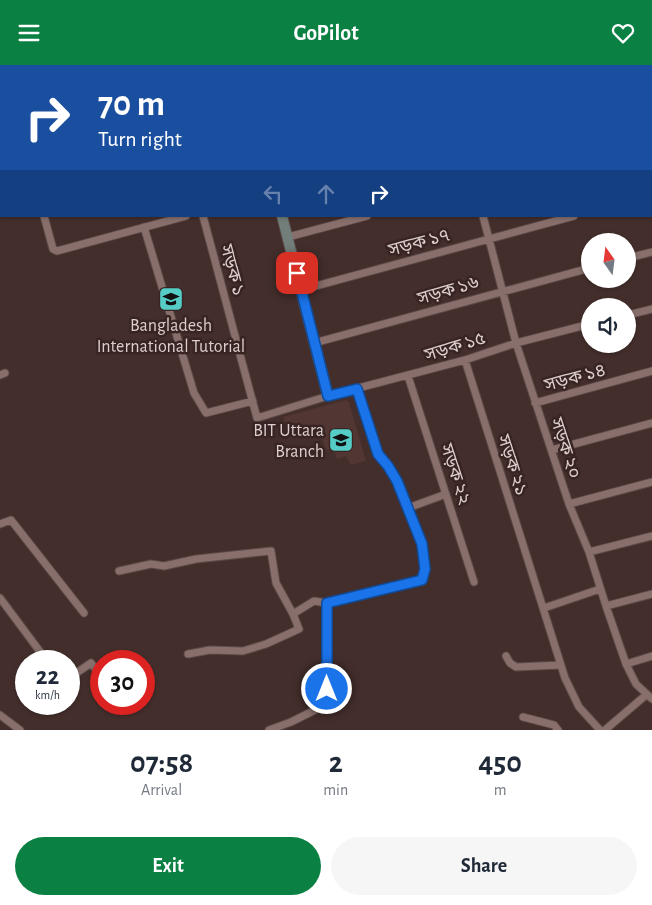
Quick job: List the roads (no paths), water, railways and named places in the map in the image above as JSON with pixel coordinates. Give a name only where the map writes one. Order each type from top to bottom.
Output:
[{"type":"street","points":[[44,217],[55,251],[182,217]]},
{"type":"street","name":"সড়ক ১","points":[[203,217],[258,417]]},
{"type":"street","points":[[282,217],[328,396]]},
{"type":"street","points":[[288,237],[363,217]]},
{"type":"street","name":"সড়ক ২০","points":[[483,217],[516,343],[569,504],[589,552],[626,664],[636,684],[649,697]]},
{"type":"street","name":"সড়ক ১৭","points":[[302,290],[570,217]]},
{"type":"street","points":[[144,227],[194,393],[206,413],[253,401]]},
{"type":"street","points":[[636,256],[652,252]]},
{"type":"street","name":"সড়ক ১৬","points":[[314,343],[581,270]]},
{"type":"street","points":[[636,313],[652,309]]},
{"type":"street","name":"সড়ক ১৫","points":[[258,417],[328,396],[465,360],[516,343],[581,326]]},
{"type":"street","name":"সড়ক ২১","points":[[465,360],[565,678],[579,707],[600,730]]},
{"type":"street","name":"সড়ক ১৪","points":[[535,403],[652,371]]},
{"type":"street","name":"সড়ক ২২","points":[[408,376],[474,582]]},
{"type":"street","points":[[293,614],[314,601],[327,603],[422,580],[425,569],[422,544],[397,481],[378,454],[357,389]]},
{"type":"street","points":[[552,450],[652,423]]},
{"type":"street","points":[[569,504],[652,482]]},
{"type":"street","points":[[408,508],[446,494]]},
{"type":"street","points":[[0,524],[11,520],[84,613]]},
{"type":"street","points":[[589,552],[652,536]]},
{"type":"street","points":[[118,571],[151,564],[164,566],[196,559],[271,551],[276,583],[299,629],[266,644],[243,651],[210,650],[188,654]]},
{"type":"street","points":[[544,608],[600,589]]},
{"type":"street","points":[[606,606],[652,594]]},
{"type":"street","points":[[0,598],[39,650]]},
{"type":"street","points":[[269,730],[291,723],[327,704],[327,603]]},
{"type":"street","points":[[506,656],[510,663],[516,667],[561,665]]},
{"type":"street","points":[[626,664],[652,656]]},
{"type":"street","points":[[605,730],[649,697]]},
{"type":"street","points":[[0,715],[20,730]]},
{"type":"street","points":[[523,717],[554,725],[558,730]]},
{"type":"place","name":"Bangladesh International Tutorial","points":[[171,299]]},
{"type":"place","name":"BIT Uttara Branch","points":[[341,440]]}]
